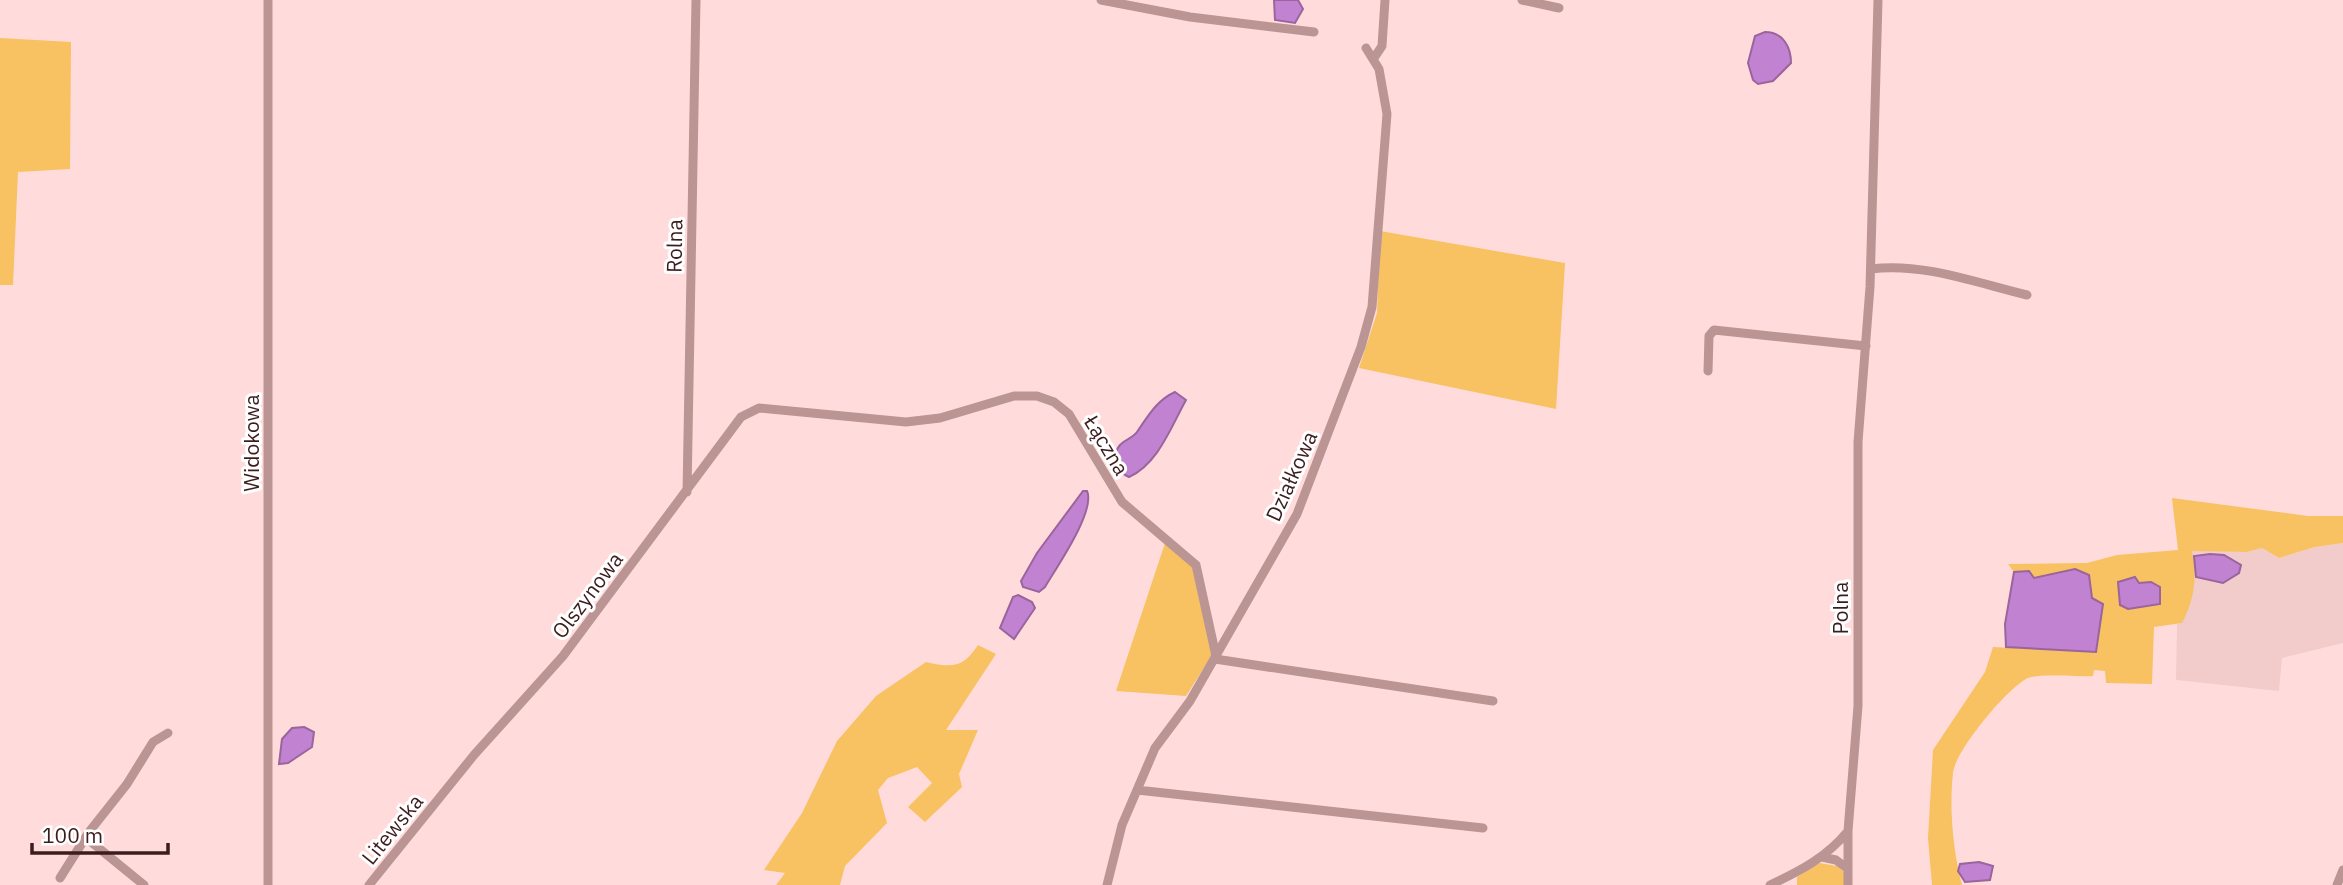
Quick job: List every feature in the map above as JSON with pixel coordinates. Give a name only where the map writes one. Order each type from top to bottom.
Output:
[{"type":"street","name":"Widokowa","points":[[268,0],[268,885]]},
{"type":"street","name":"Rolna","points":[[687,492],[696,0]]},
{"type":"street","points":[[1101,0],[1189,18],[1314,32]]},
{"type":"street","points":[[1374,58],[1382,46],[1385,0]]},
{"type":"street","points":[[1522,0],[1559,8]]},
{"type":"street","name":"Polna","points":[[1848,885],[1848,831],[1858,706],[1858,442],[1871,269],[1878,0]]},
{"type":"street","name":"Działkowa","points":[[1107,885],[1113,850],[1155,748],[1188,704],[1309,488],[1367,327],[1372,307],[1387,114],[1385,90],[1374,58],[1366,48]]},
{"type":"street","points":[[1871,269],[1892,266],[1920,270],[2027,295]]},
{"type":"street","points":[[1708,370],[1709,336],[1714,330],[1866,346]]},
{"type":"street","name":"Łączna","points":[[751,410],[759,408],[906,422],[940,418],[1014,396],[1037,396],[1054,402],[1069,414],[1122,502],[1196,565],[1215,657]]},
{"type":"street","name":"Olszynowa","points":[[442,796],[474,755],[563,656],[741,417],[751,410]]},
{"type":"street","points":[[1215,657],[1493,701]]},
{"type":"street","points":[[60,878],[89,832],[127,784],[153,742],[168,733]]},
{"type":"street","points":[[1137,790],[1483,828]]},
{"type":"street","name":"Litewska","points":[[369,885],[442,796]]},
{"type":"street","points":[[1770,885],[1835,848],[1848,831]]},
{"type":"street","points":[[89,832],[90,841],[144,885]]},
{"type":"street","points":[[1822,857],[1836,860],[1848,869]]},
{"type":"street","points":[[2337,885],[2343,870]]},
{"type":"shaded area","points":[[1274,0],[1298,0],[1303,9],[1295,23],[1275,20]]},
{"type":"shaded area","points":[[1765,32],[1777,35],[1785,42],[1791,63],[1773,81],[1758,84],[1753,80],[1748,63],[1755,36]]},
{"type":"shaded area","points":[[0,38],[71,42],[70,169],[18,172],[13,285],[0,285]]},
{"type":"shaded area","points":[[1380,231],[1565,263],[1556,409],[1359,368],[1377,313]]},
{"type":"shaded area","points":[[1175,392],[1186,400],[1163,444],[1139,471],[1129,477],[1125,475],[1116,464],[1117,450],[1135,434],[1158,404]]},
{"type":"shaded area","points":[[1083,491],[1087,491],[1088,500],[1081,525],[1045,587],[1039,592],[1023,587],[1021,581],[1037,553]]},
{"type":"shaded area","points":[[2172,498],[2308,516],[2343,516],[2343,543],[2315,547],[2279,558],[2262,548],[2247,552],[2192,551],[2194,588],[2182,623],[2154,627],[2152,684],[2106,683],[2105,671],[2094,670],[2093,676],[2041,676],[2028,678],[2019,684],[1996,706],[1972,736],[1953,773],[1953,829],[1962,885],[1932,885],[1928,838],[1933,750],[1985,672],[1993,647],[2096,652],[2092,598],[2075,569],[2033,578],[2028,571],[2014,572],[2008,564],[2087,563],[2117,555],[2178,550]]},
{"type":"shaded area","points":[[1165,543],[1192,566],[1212,655],[1186,696],[1116,691]]},
{"type":"shaded area","points":[[2343,543],[2343,643],[2282,658],[2279,691],[2176,680],[2177,624],[2182,623],[2193,567],[2192,550],[2247,552],[2262,548],[2279,558],[2315,547]]},
{"type":"shaded area","points":[[2224,555],[2241,565],[2239,573],[2223,583],[2196,577],[2194,556]]},
{"type":"shaded area","points":[[2075,569],[2089,575],[2092,598],[2103,604],[2096,652],[2006,647],[2005,624],[2014,572],[2029,571],[2034,578]]},
{"type":"shaded area","points":[[2135,577],[2139,583],[2151,582],[2160,587],[2160,604],[2128,609],[2120,605],[2118,582]]},
{"type":"shaded area","points":[[1018,595],[1032,602],[1035,608],[1014,639],[1000,628],[1013,597]]},
{"type":"shaded area","points":[[978,645],[996,654],[946,730],[978,730],[959,774],[962,787],[925,822],[908,807],[932,783],[917,767],[888,778],[878,790],[887,823],[845,866],[840,885],[776,885],[785,873],[764,870],[802,813],[837,741],[876,696],[926,662],[950,665],[962,662]]},
{"type":"shaded area","points":[[304,727],[314,732],[312,747],[288,763],[279,764],[282,739],[292,728]]},
{"type":"shaded area","points":[[1979,862],[1993,866],[1990,880],[1965,882],[1958,871],[1960,864]]},
{"type":"shaded area","points":[[1819,863],[1837,866],[1845,873],[1844,885],[1797,885],[1797,877]]}]
